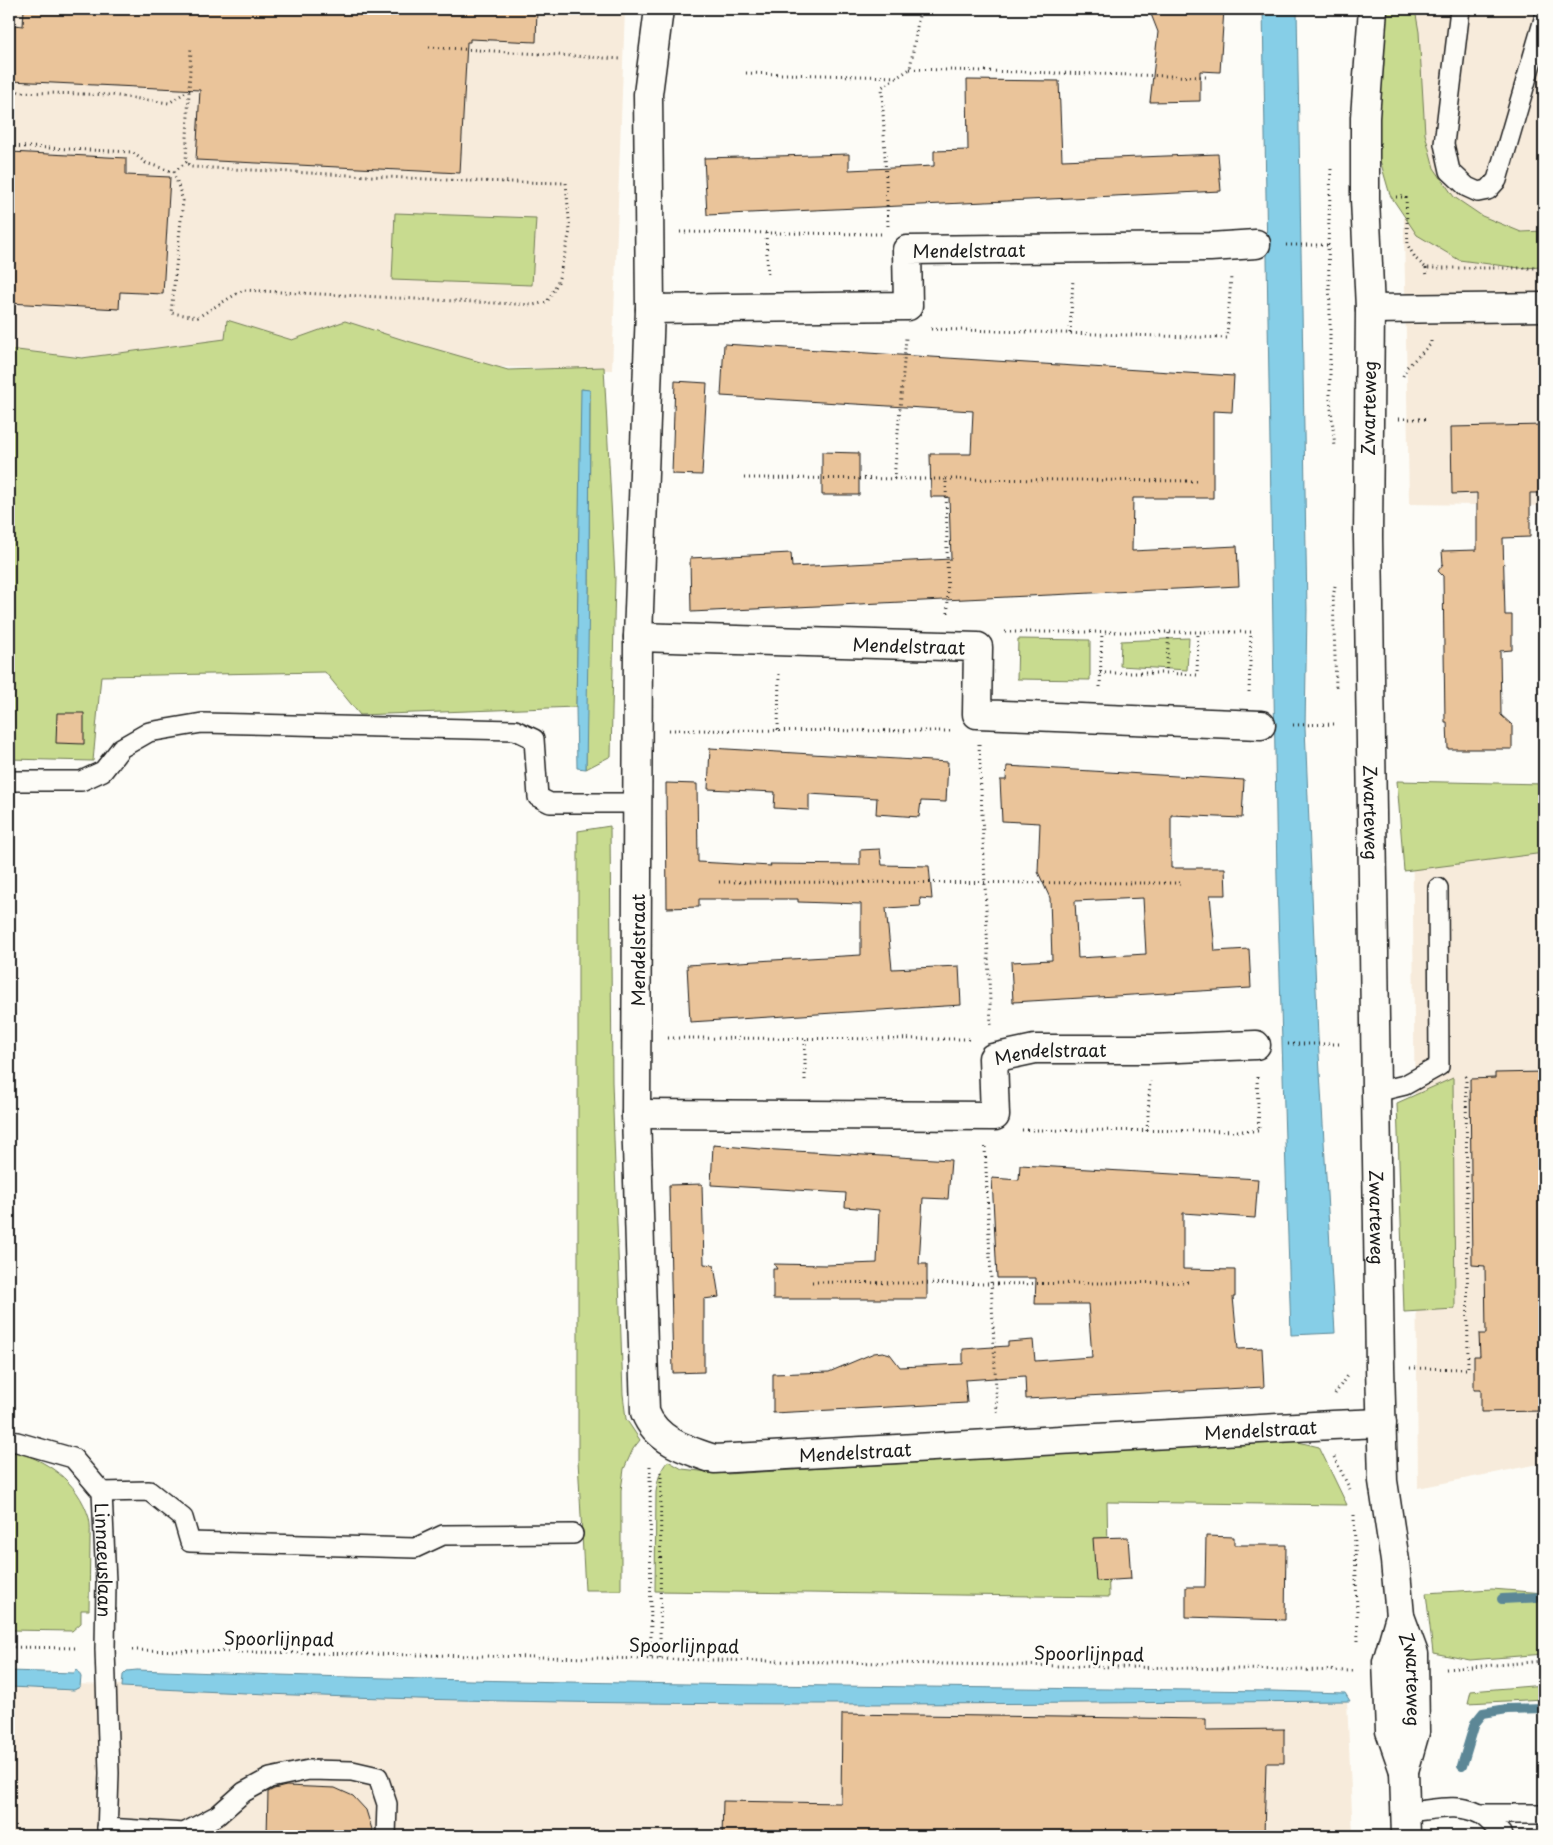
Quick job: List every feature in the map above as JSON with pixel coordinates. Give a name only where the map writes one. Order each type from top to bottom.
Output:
[{"type":"street","name":"Mendelstraat","points":[[659,9],[648,94],[650,309],[638,637],[636,1114],[645,1412],[655,1429],[681,1448],[714,1459],[1382,1423]]},
{"type":"street","name":"Zwarteweg","points":[[1373,9],[1365,126],[1365,199],[1370,309],[1368,537],[1380,1366],[1383,1481],[1396,1561],[1400,1616],[1414,1654],[1415,1732],[1404,1771]]},
{"type":"street","name":"Mendelstraat","points":[[908,317],[907,250],[1245,245]]},
{"type":"street","points":[[1370,309],[1544,307]]},
{"type":"street","points":[[650,309],[769,308],[908,317]]},
{"type":"street","name":"Mendelstraat","points":[[638,637],[978,647],[977,723]]},
{"type":"street","points":[[977,723],[1098,718],[1254,724]]},
{"type":"street","name":"Mendelstraat","points":[[984,1123],[995,1116],[992,1048],[1152,1049],[1256,1045]]},
{"type":"street","points":[[636,1114],[806,1115],[984,1123]]},
{"type":"street","name":"Zwarteweg","points":[[1400,1616],[1387,1662],[1390,1731],[1404,1771],[1406,1824]]},
{"type":"lane","points":[[1460,9],[1444,144],[1450,171],[1467,187],[1478,192],[1488,190],[1497,180],[1544,19]]},
{"type":"lane","points":[[9,780],[81,781],[102,771],[121,748],[148,732],[202,723],[515,730],[534,739],[538,797],[550,802],[638,803]]},
{"type":"lane","points":[[1376,1092],[1404,1085],[1439,1066],[1438,888]]},
{"type":"lane","name":"Linnaeuslaan","points":[[9,1441],[73,1458],[102,1492],[106,1582],[109,1773],[107,1832]]},
{"type":"lane","points":[[102,1492],[149,1491],[183,1518],[190,1542],[415,1548],[443,1536],[573,1534]]},
{"type":"lane","points":[[107,1832],[184,1832],[218,1814],[244,1792],[270,1778],[309,1770],[352,1771],[378,1777],[387,1804],[386,1836]]},
{"type":"lane","points":[[1406,1824],[1426,1811],[1455,1806],[1481,1814],[1544,1814]]},
{"type":"lane","points":[[1481,1814],[1502,1836]]},
{"type":"path","points":[[9,33],[14,9]]},
{"type":"path","points":[[910,69],[920,9]]},
{"type":"path","points":[[174,172],[183,201],[171,313],[198,317],[243,290],[533,305],[547,302],[558,282],[570,231],[566,183],[468,181],[191,167],[186,162],[192,47]]},
{"type":"path","points":[[429,47],[652,60]]},
{"type":"path","points":[[649,232],[888,234],[882,87],[910,69],[1207,77]]},
{"type":"path","points":[[746,73],[897,77]]},
{"type":"path","points":[[9,87],[19,92],[111,94],[169,103],[189,90]]},
{"type":"path","points":[[9,146],[132,152],[146,163],[174,172]]},
{"type":"path","points":[[174,172],[186,162]]},
{"type":"path","points":[[766,233],[769,308]]},
{"type":"path","points":[[894,479],[908,317],[1070,333],[1227,338],[1245,245]]},
{"type":"path","points":[[1312,245],[1328,245]]},
{"type":"path","points":[[1070,333],[1074,248]]},
{"type":"path","points":[[1426,268],[1544,268]]},
{"type":"path","points":[[1394,419],[1425,419]]},
{"type":"path","points":[[744,478],[1197,481]]},
{"type":"path","points":[[946,479],[948,646]]},
{"type":"path","points":[[978,647],[994,632],[1251,632],[1254,724]]},
{"type":"path","points":[[1098,718],[1102,632]]},
{"type":"path","points":[[1166,673],[1169,632]]},
{"type":"path","points":[[1100,673],[1197,675],[1198,632]]},
{"type":"path","points":[[778,730],[779,642]]},
{"type":"path","points":[[637,1038],[805,1039],[992,1048],[977,723],[778,730],[638,729]]},
{"type":"path","points":[[1318,724],[1337,724]]},
{"type":"path","points":[[719,882],[1182,883]]},
{"type":"path","points":[[805,1039],[806,1115]]},
{"type":"path","points":[[1286,1044],[1341,1044]]},
{"type":"path","points":[[998,1443],[984,1123],[1147,1131],[1259,1131],[1256,1045]]},
{"type":"path","points":[[1147,1131],[1152,1049]]},
{"type":"path","points":[[1380,1366],[1468,1369],[1466,1077],[1439,1066]]},
{"type":"path","points":[[812,1282],[991,1284],[1190,1282]]},
{"type":"path","points":[[651,1658],[655,1429]]},
{"type":"path","points":[[655,1429],[660,1658]]},
{"type":"path","name":"Spoorlijnpad","points":[[9,1647],[1344,1672],[1359,1670]]},
{"type":"path","points":[[1414,1669],[1431,1670],[1544,1661]]},
{"type":"shaded area","points":[[9,9],[625,9],[612,370],[9,355]]},
{"type":"shaded area","points":[[1400,9],[1544,9],[1544,506],[1409,504]]},
{"type":"shaded area","points":[[1412,796],[1544,798],[1544,1463],[1418,1488]]},
{"type":"shaded area","points":[[9,1683],[613,1694],[1347,1699],[1353,1836],[9,1836]]},
{"type":"green space","points":[[1376,9],[1415,9],[1419,32],[1425,134],[1434,168],[1454,197],[1482,216],[1521,232],[1544,231],[1544,267],[1520,268],[1459,260],[1417,235],[1390,195],[1377,150]]},
{"type":"green space","points":[[395,213],[536,218],[532,285],[392,280]]},
{"type":"green space","points":[[227,320],[292,340],[345,321],[508,370],[604,367],[615,578],[611,756],[586,769],[585,712],[589,589],[590,391],[582,389],[576,707],[360,715],[325,672],[101,676],[93,761],[9,759],[9,349],[82,358],[225,339]]},
{"type":"green space","points":[[1189,638],[1187,670],[1120,666],[1121,641]]},
{"type":"green space","points":[[1018,639],[1090,640],[1090,680],[1017,679]]},
{"type":"green space","points":[[1397,781],[1544,784],[1544,853],[1404,871]]},
{"type":"green space","points":[[610,826],[612,1082],[623,1394],[626,1419],[640,1440],[633,1449],[624,1469],[621,1490],[621,1590],[585,1590],[578,1460],[578,831]]},
{"type":"green space","points":[[1453,1078],[1455,1309],[1404,1312],[1397,1103]]},
{"type":"green space","points":[[1290,1440],[1319,1447],[1347,1505],[1107,1502],[1109,1597],[655,1591],[656,1492],[661,1472],[668,1461],[682,1469],[727,1474]]},
{"type":"green space","points":[[9,1450],[35,1459],[58,1473],[77,1493],[89,1518],[89,1610],[81,1610],[81,1623],[72,1631],[9,1630]]},
{"type":"green space","points":[[1492,1589],[1544,1593],[1544,1654],[1470,1660],[1433,1653],[1426,1593]]},
{"type":"green space","points":[[1544,1685],[1544,1699],[1468,1703],[1471,1691]]},
{"type":"water","points":[[1263,9],[1297,9],[1307,610],[1305,727],[1318,1037],[1335,1333],[1291,1335],[1277,878]]},
{"type":"water","points":[[581,389],[590,390],[586,769],[577,768],[576,707]]},
{"type":"water","points":[[77,1669],[81,1677],[80,1687],[74,1690],[9,1688],[9,1671],[74,1673]]},
{"type":"water","points":[[127,1671],[563,1682],[1273,1691],[1345,1693],[1350,1701],[736,1704],[429,1699],[122,1687],[123,1675]]},
{"type":"building","points":[[24,9],[537,9],[536,42],[470,39],[470,42],[467,42],[460,173],[196,160],[200,90],[11,81],[14,25],[23,26]]},
{"type":"building","points":[[1149,9],[1224,9],[1220,72],[1200,71],[1200,101],[1150,102],[1158,32]]},
{"type":"building","points":[[967,80],[1059,81],[1062,160],[1218,154],[1221,191],[707,215],[704,158],[849,154],[849,170],[934,166],[934,151],[968,150]]},
{"type":"building","points":[[10,152],[126,158],[126,175],[170,177],[163,294],[120,292],[119,309],[9,303]]},
{"type":"building","points":[[724,344],[1234,376],[1232,412],[1213,411],[1213,498],[1133,498],[1132,551],[1237,546],[1239,586],[691,612],[690,558],[791,553],[792,567],[951,559],[949,497],[931,497],[930,454],[971,454],[973,411],[721,396]]},
{"type":"building","points":[[675,381],[707,383],[702,475],[672,474]]},
{"type":"building","points":[[1544,425],[1544,493],[1530,493],[1530,537],[1503,538],[1505,615],[1512,615],[1512,650],[1500,651],[1501,715],[1512,725],[1512,749],[1448,749],[1447,722],[1445,722],[1443,576],[1438,571],[1443,564],[1442,551],[1477,550],[1477,493],[1452,494],[1451,427]]},
{"type":"building","points":[[822,452],[859,453],[859,495],[822,495]]},
{"type":"building","points":[[57,713],[84,713],[84,744],[56,743]]},
{"type":"building","points":[[710,748],[948,762],[946,802],[921,801],[919,817],[876,814],[877,798],[809,794],[809,810],[774,808],[775,792],[708,789]]},
{"type":"building","points":[[1007,766],[1244,780],[1242,818],[1171,815],[1171,868],[1225,868],[1226,895],[1210,895],[1215,951],[1249,949],[1251,988],[1013,1002],[1011,962],[1052,960],[1050,898],[1038,872],[1040,823],[1002,821],[1000,780],[1006,780]],"holes":[[[1143,898],[1146,954],[1078,958],[1075,901]]]},
{"type":"building","points":[[666,783],[697,784],[698,862],[771,866],[770,864],[860,865],[860,850],[880,849],[882,865],[929,866],[932,899],[920,898],[921,906],[886,908],[892,969],[959,966],[961,1005],[690,1022],[687,965],[861,955],[861,904],[798,902],[798,899],[699,899],[699,907],[667,908]]},
{"type":"building","points":[[1544,1072],[1544,1411],[1481,1412],[1481,1390],[1474,1390],[1474,1356],[1480,1356],[1479,1334],[1486,1334],[1485,1266],[1472,1265],[1470,1079],[1495,1078],[1495,1073]]},
{"type":"building","points":[[713,1145],[951,1160],[948,1199],[923,1198],[919,1264],[927,1264],[927,1299],[773,1299],[773,1269],[777,1269],[774,1264],[826,1265],[877,1263],[879,1210],[845,1207],[846,1193],[711,1185]]},
{"type":"building","points":[[1020,1165],[1258,1179],[1255,1218],[1183,1213],[1183,1269],[1235,1270],[1235,1297],[1233,1297],[1238,1349],[1262,1348],[1264,1387],[1026,1399],[1025,1376],[965,1380],[967,1403],[773,1413],[773,1374],[829,1372],[874,1353],[883,1352],[890,1354],[900,1367],[963,1364],[963,1349],[1008,1346],[1008,1342],[1033,1340],[1035,1361],[1092,1357],[1088,1304],[1035,1304],[1036,1278],[997,1278],[992,1178],[1019,1180]]},
{"type":"building","points":[[702,1184],[704,1264],[714,1265],[719,1297],[704,1299],[704,1372],[673,1373],[669,1185]]},
{"type":"building","points":[[1206,1536],[1234,1537],[1234,1545],[1286,1545],[1285,1620],[1186,1617],[1186,1587],[1205,1587]]},
{"type":"building","points":[[1128,1537],[1131,1579],[1096,1581],[1093,1538]]},
{"type":"building","points":[[842,1714],[1206,1719],[1206,1730],[1284,1729],[1284,1763],[1266,1763],[1264,1836],[722,1836],[723,1801],[841,1803]]},
{"type":"building","points":[[286,1786],[335,1788],[353,1796],[366,1810],[374,1836],[267,1836],[268,1792]]},
{"type":"waterway","points":[[1502,1599],[1544,1597]]},
{"type":"waterway","points":[[1462,1766],[1475,1723],[1483,1713],[1507,1709],[1544,1708]]}]
